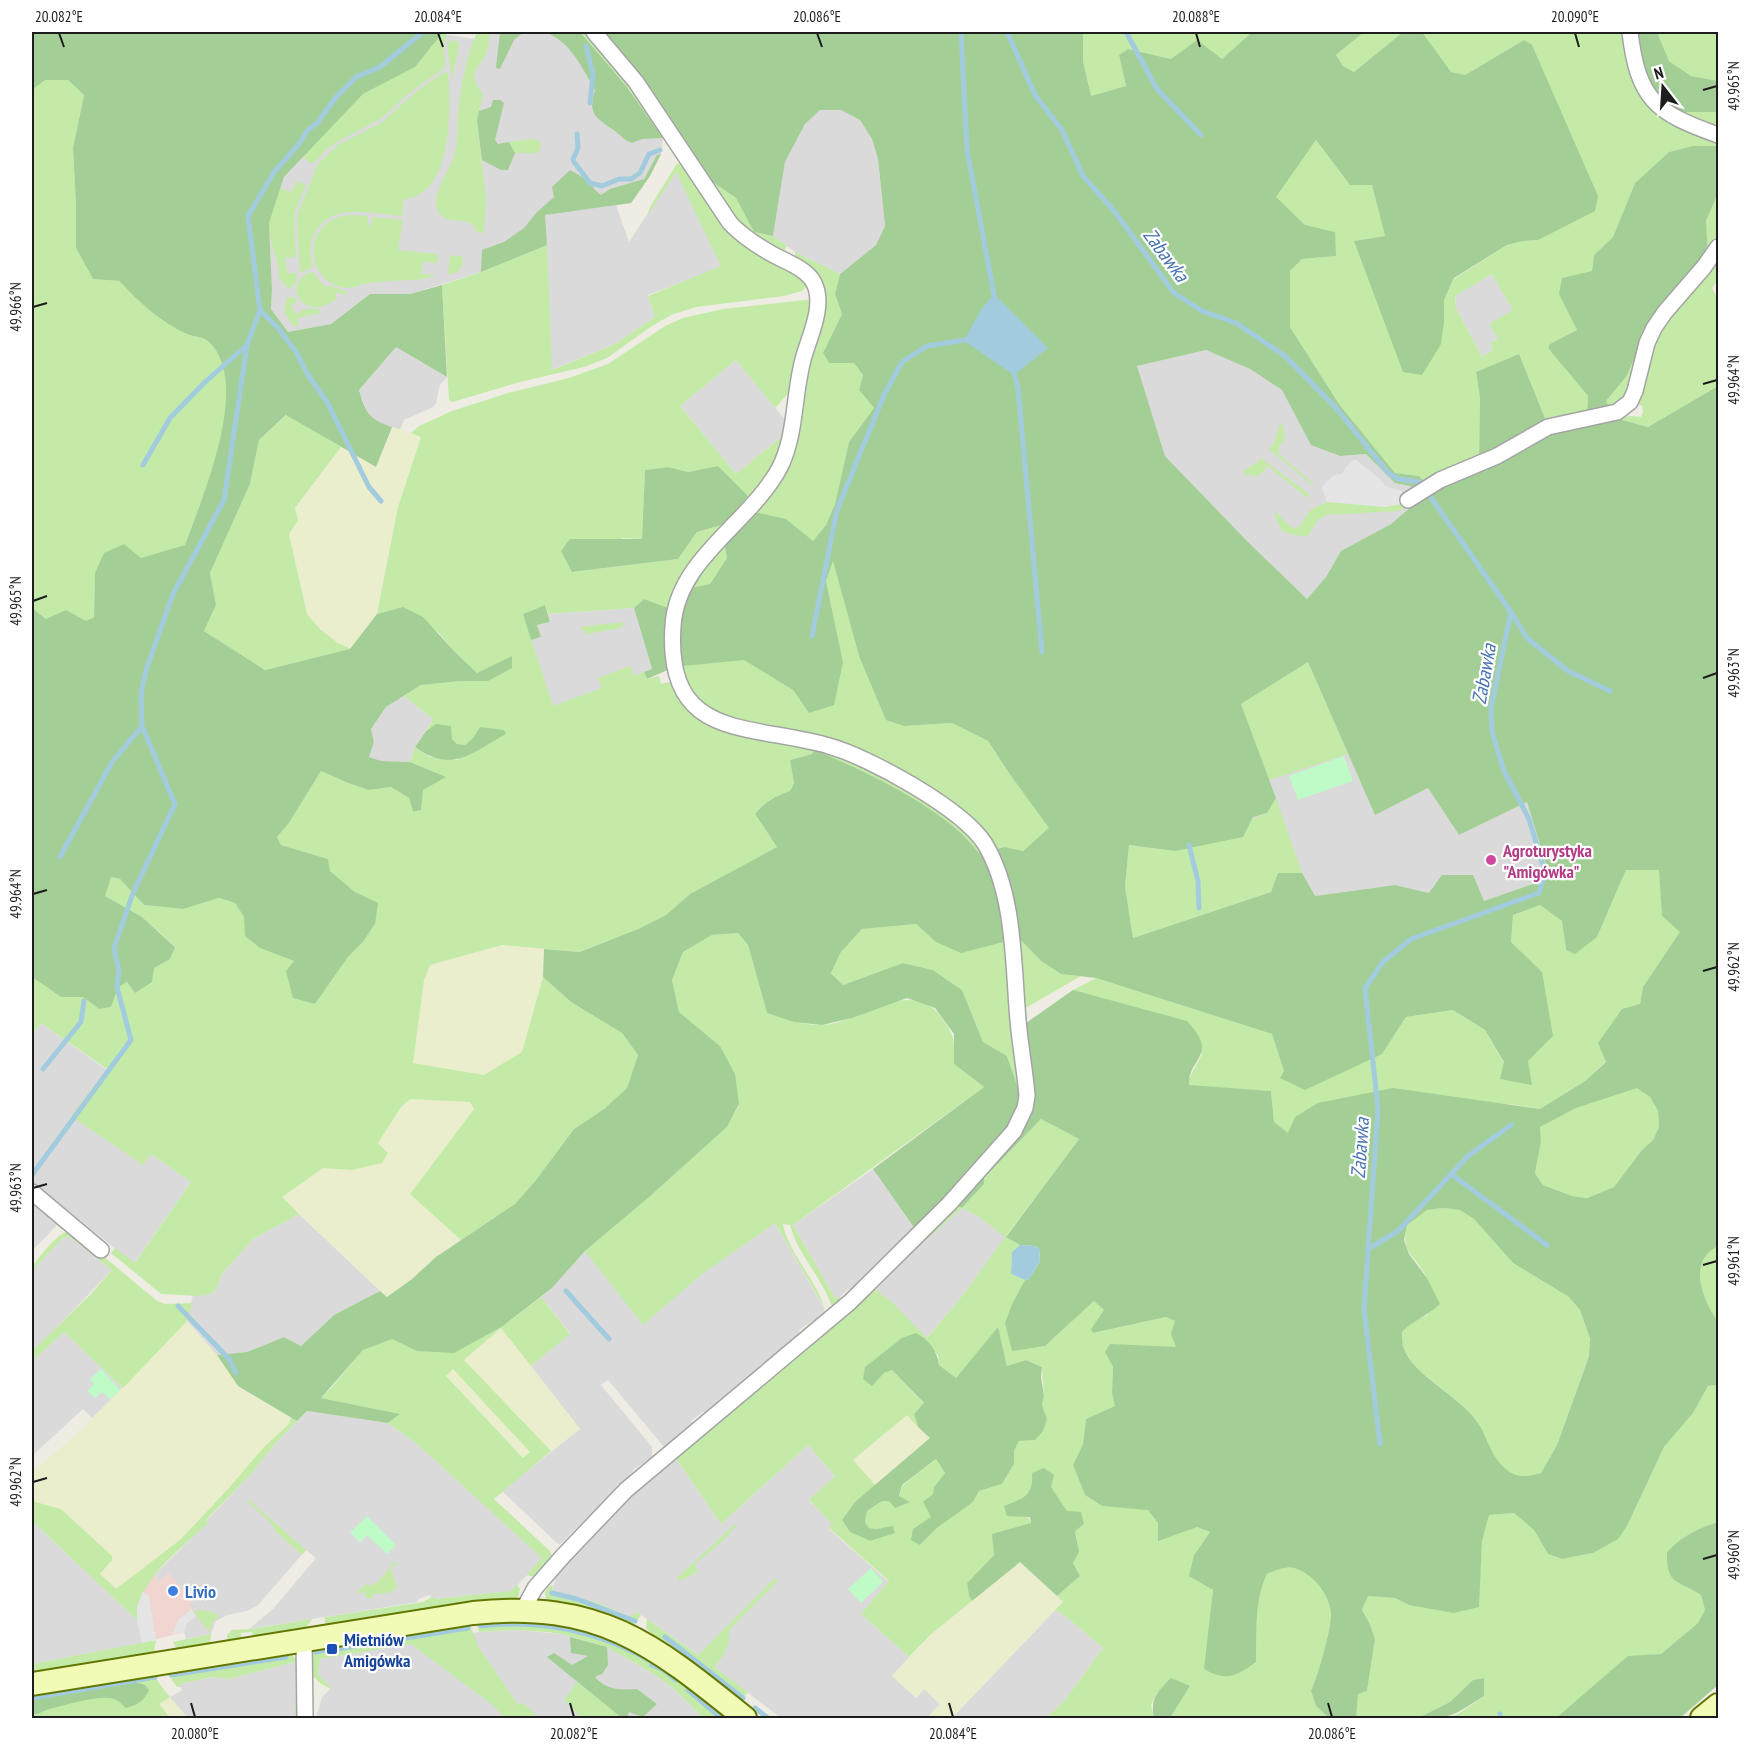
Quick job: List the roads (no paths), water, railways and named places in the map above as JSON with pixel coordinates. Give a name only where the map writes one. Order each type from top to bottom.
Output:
[{"type":"street","points":[[523,1610],[535,1588],[626,1490],[850,1302],[949,1204],[1014,1131],[1025,1108],[1027,1096],[1009,920],[992,859],[976,833],[943,805],[886,770],[860,758],[830,746],[734,728],[716,721],[698,710],[679,682],[673,645],[676,603],[698,565],[778,472],[788,449],[797,385],[818,308],[817,291],[809,275],[747,238],[730,223],[636,82],[594,32]]},
{"type":"street","points":[[1630,32],[1640,80],[1648,96],[1675,118],[1719,135]]},
{"type":"street","points":[[1417,494],[1456,472],[1497,456],[1548,427],[1617,412],[1630,402],[1647,343],[1654,328],[1719,247]]},
{"type":"street","points":[[32,1192],[101,1250]]},
{"type":"street","points":[[32,1684],[473,1613],[523,1610],[578,1616],[631,1636],[691,1675],[745,1719]]},
{"type":"street","points":[[304,1640],[305,1719]]},
{"type":"street","points":[[1702,1719],[1719,1705]]},
{"type":"water","points":[[994,294],[1048,348],[1014,375],[964,341],[982,308]]},
{"type":"water","points":[[1020,1245],[1039,1248],[1040,1261],[1029,1279],[1025,1280],[1011,1274],[1012,1252]]},
{"type":"waterway","points":[[60,857],[112,762],[142,726],[141,695],[146,670],[173,594],[224,500],[247,345],[260,310],[248,216],[274,172],[299,144],[307,131],[318,122],[336,97],[356,77],[380,67],[423,32]]},
{"type":"waterway","points":[[961,32],[967,150],[995,300]]},
{"type":"waterway","name":"Zabawka","points":[[1007,32],[1035,95],[1062,130],[1083,176],[1115,212],[1174,293],[1202,311],[1236,323],[1285,356],[1337,409],[1388,473],[1398,479],[1420,482],[1511,612],[1491,708],[1492,732],[1504,771],[1529,819],[1545,872],[1539,893],[1411,939],[1383,962],[1365,988],[1378,1109],[1364,1309],[1380,1444]]},
{"type":"waterway","points":[[1126,32],[1157,89],[1201,135]]},
{"type":"waterway","points":[[586,46],[593,74],[590,103]]},
{"type":"waterway","points":[[577,134],[578,148],[574,162],[590,183],[602,186],[619,179],[631,179],[640,173],[649,154],[660,150]]},
{"type":"waterway","points":[[260,310],[278,328],[296,352],[308,375],[327,402],[369,487],[381,501]]},
{"type":"waterway","points":[[812,636],[837,510],[884,395],[902,362],[927,346],[971,339]]},
{"type":"waterway","points":[[143,465],[170,418],[204,383],[247,345]]},
{"type":"waterway","points":[[1013,370],[1018,388],[1042,652]]},
{"type":"waterway","points":[[1511,612],[1527,638],[1568,671],[1610,691]]},
{"type":"waterway","points":[[32,1175],[131,1040],[117,987],[119,971],[114,948],[133,893],[175,804],[142,726]]},
{"type":"waterway","points":[[1189,845],[1198,881],[1199,908]]},
{"type":"waterway","points":[[43,1069],[81,1022],[84,1001]]},
{"type":"waterway","points":[[1368,1249],[1398,1231],[1468,1156],[1511,1125]]},
{"type":"waterway","points":[[1451,1174],[1547,1245]]},
{"type":"waterway","points":[[566,1291],[609,1339]]},
{"type":"waterway","points":[[178,1306],[229,1359],[236,1373]]},
{"type":"waterway","points":[[552,1593],[577,1599],[635,1621]]},
{"type":"waterway","points":[[481,1626],[504,1624],[549,1626],[592,1636],[634,1652],[654,1663],[652,1665],[664,1670],[676,1680]]},
{"type":"waterway","points":[[337,1649],[468,1628]]},
{"type":"waterway","points":[[665,1637],[743,1698]]},
{"type":"waterway","points":[[316,1652],[327,1650]]},
{"type":"waterway","points":[[171,1675],[286,1657]]},
{"type":"waterway","points":[[32,1698],[155,1677]]},
{"type":"waterway","points":[[688,1690],[719,1716]]},
{"type":"waterway","points":[[755,1708],[768,1718]]},
{"type":"waterway","points":[[1500,1714],[1501,1718]]},
{"type":"place","name":"Agroturystyka \"Amigówka\"","points":[[1491,860]]},
{"type":"place","name":"Livio","points":[[173,1591]]},
{"type":"place","name":"Mietniów Amigówka","points":[[332,1649]]}]
